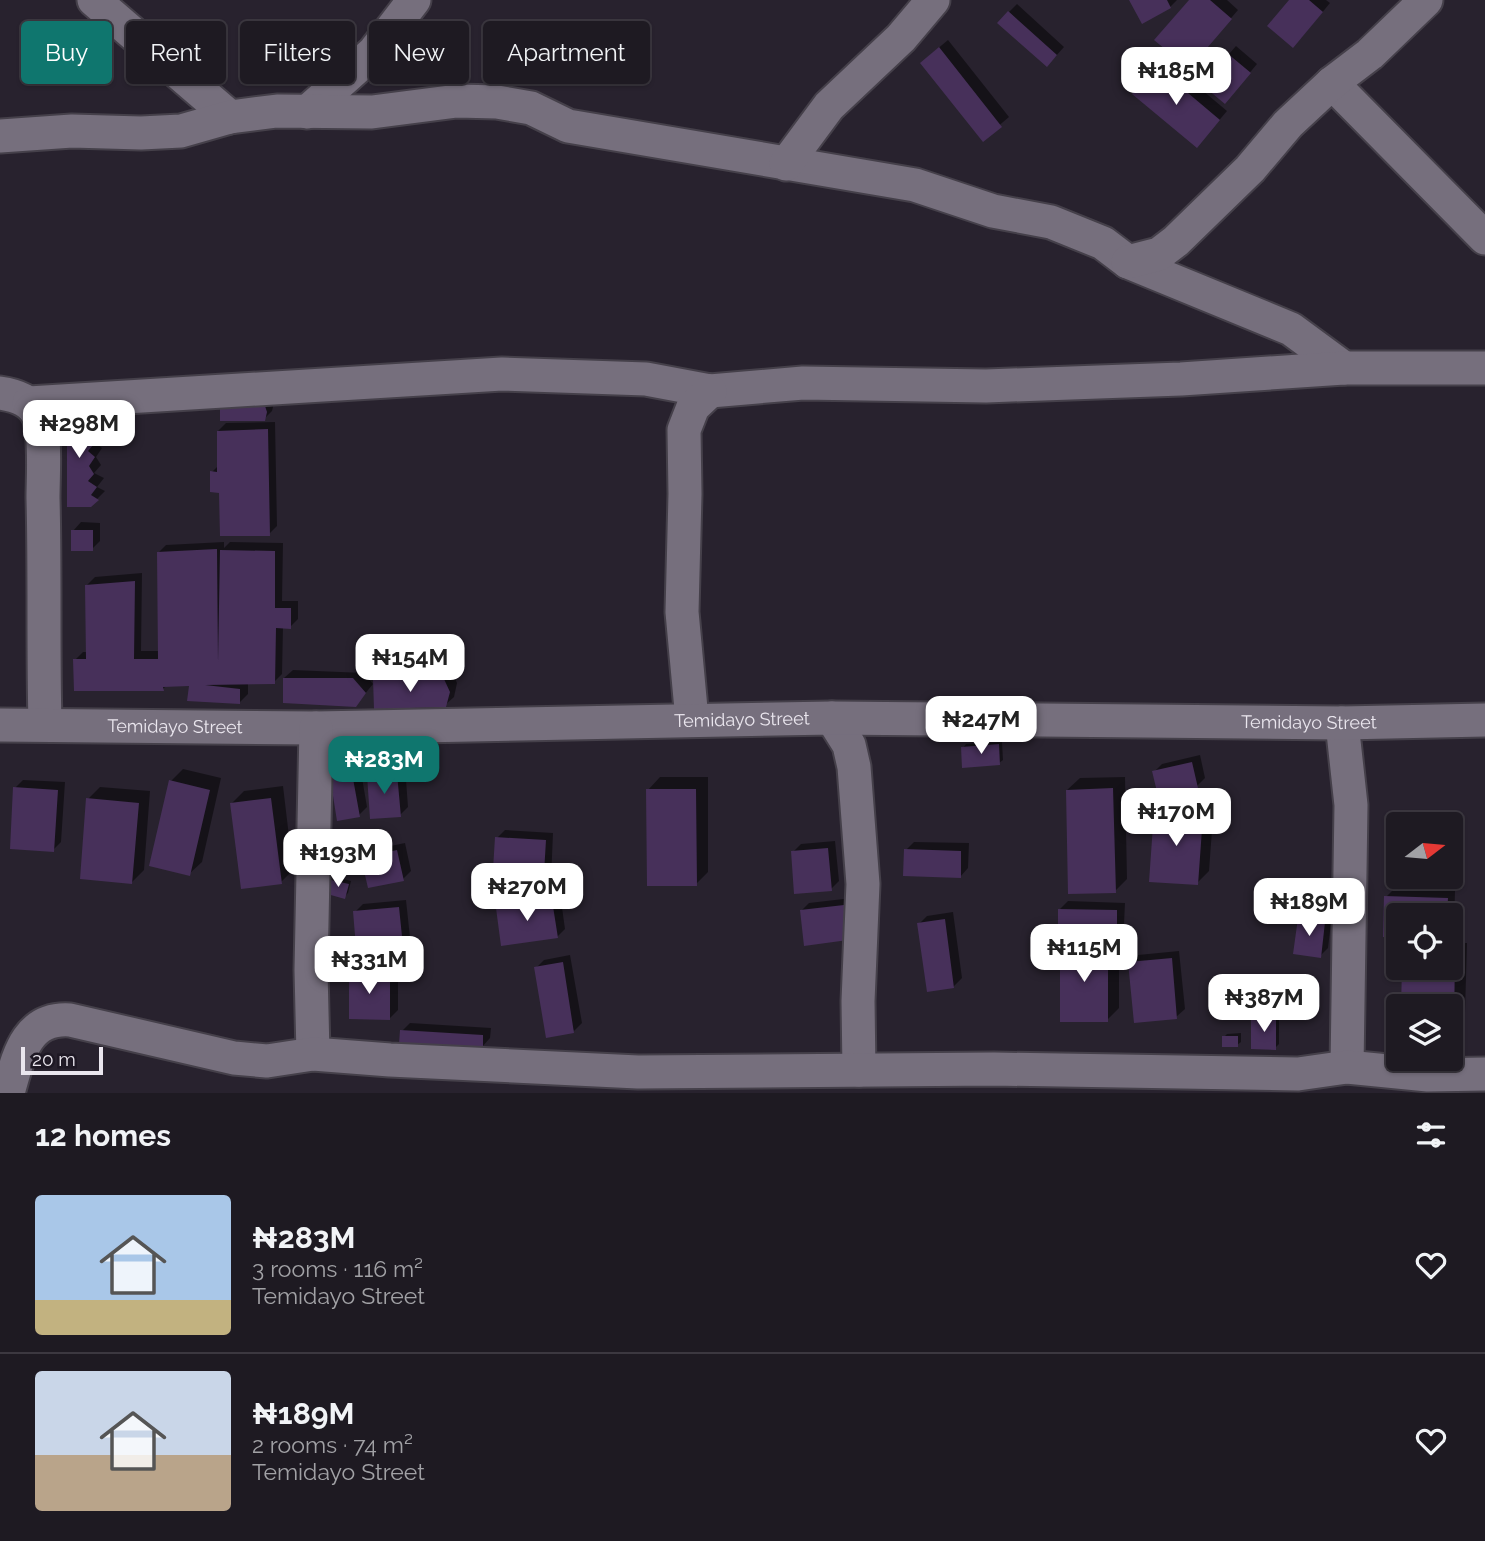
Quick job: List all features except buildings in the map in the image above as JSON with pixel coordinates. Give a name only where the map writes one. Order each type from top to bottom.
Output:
[{"type":"street","points":[[94,0],[230,117]]},
{"type":"street","points":[[307,112],[374,52],[414,0]]},
{"type":"street","points":[[786,164],[829,106],[901,38],[933,0]]},
{"type":"street","points":[[1128,261],[1158,254],[1175,241],[1250,169],[1287,124],[1332,83],[1370,54],[1426,0]]},
{"type":"street","points":[[1332,83],[1485,238]]},
{"type":"street","points":[[0,136],[72,131],[181,131],[230,117],[277,111],[372,112],[457,101],[497,102],[531,108],[568,126],[915,185],[993,211],[1051,222],[1103,243],[1128,261],[1290,329],[1345,368]]},
{"type":"street","points":[[15,398],[502,374],[646,379],[710,391],[803,383],[1028,384],[1181,379],[1345,368],[1485,368]]},
{"type":"street","points":[[692,720],[682,612],[684,430],[693,407],[710,391]]},
{"type":"street","points":[[15,398],[39,417],[42,448],[45,724]]},
{"type":"street","points":[[832,718],[849,746],[854,767],[863,884],[858,1001],[859,1070]]},
{"type":"street","name":"Temidayo Street","points":[[0,725],[316,728],[832,718],[1342,723],[1485,720]]},
{"type":"street","points":[[1342,723],[1352,805],[1348,1067]]},
{"type":"street","points":[[313,1054],[316,728]]},
{"type":"street","points":[[8,1093],[19,1055],[30,1035],[43,1025],[59,1019],[234,1058],[267,1061],[313,1054],[637,1082],[859,1070],[913,1070],[985,1081],[1298,1074],[1348,1067],[1434,1084],[1485,1074]]},
{"type":"street","points":[[913,1070],[945,1093]]}]
